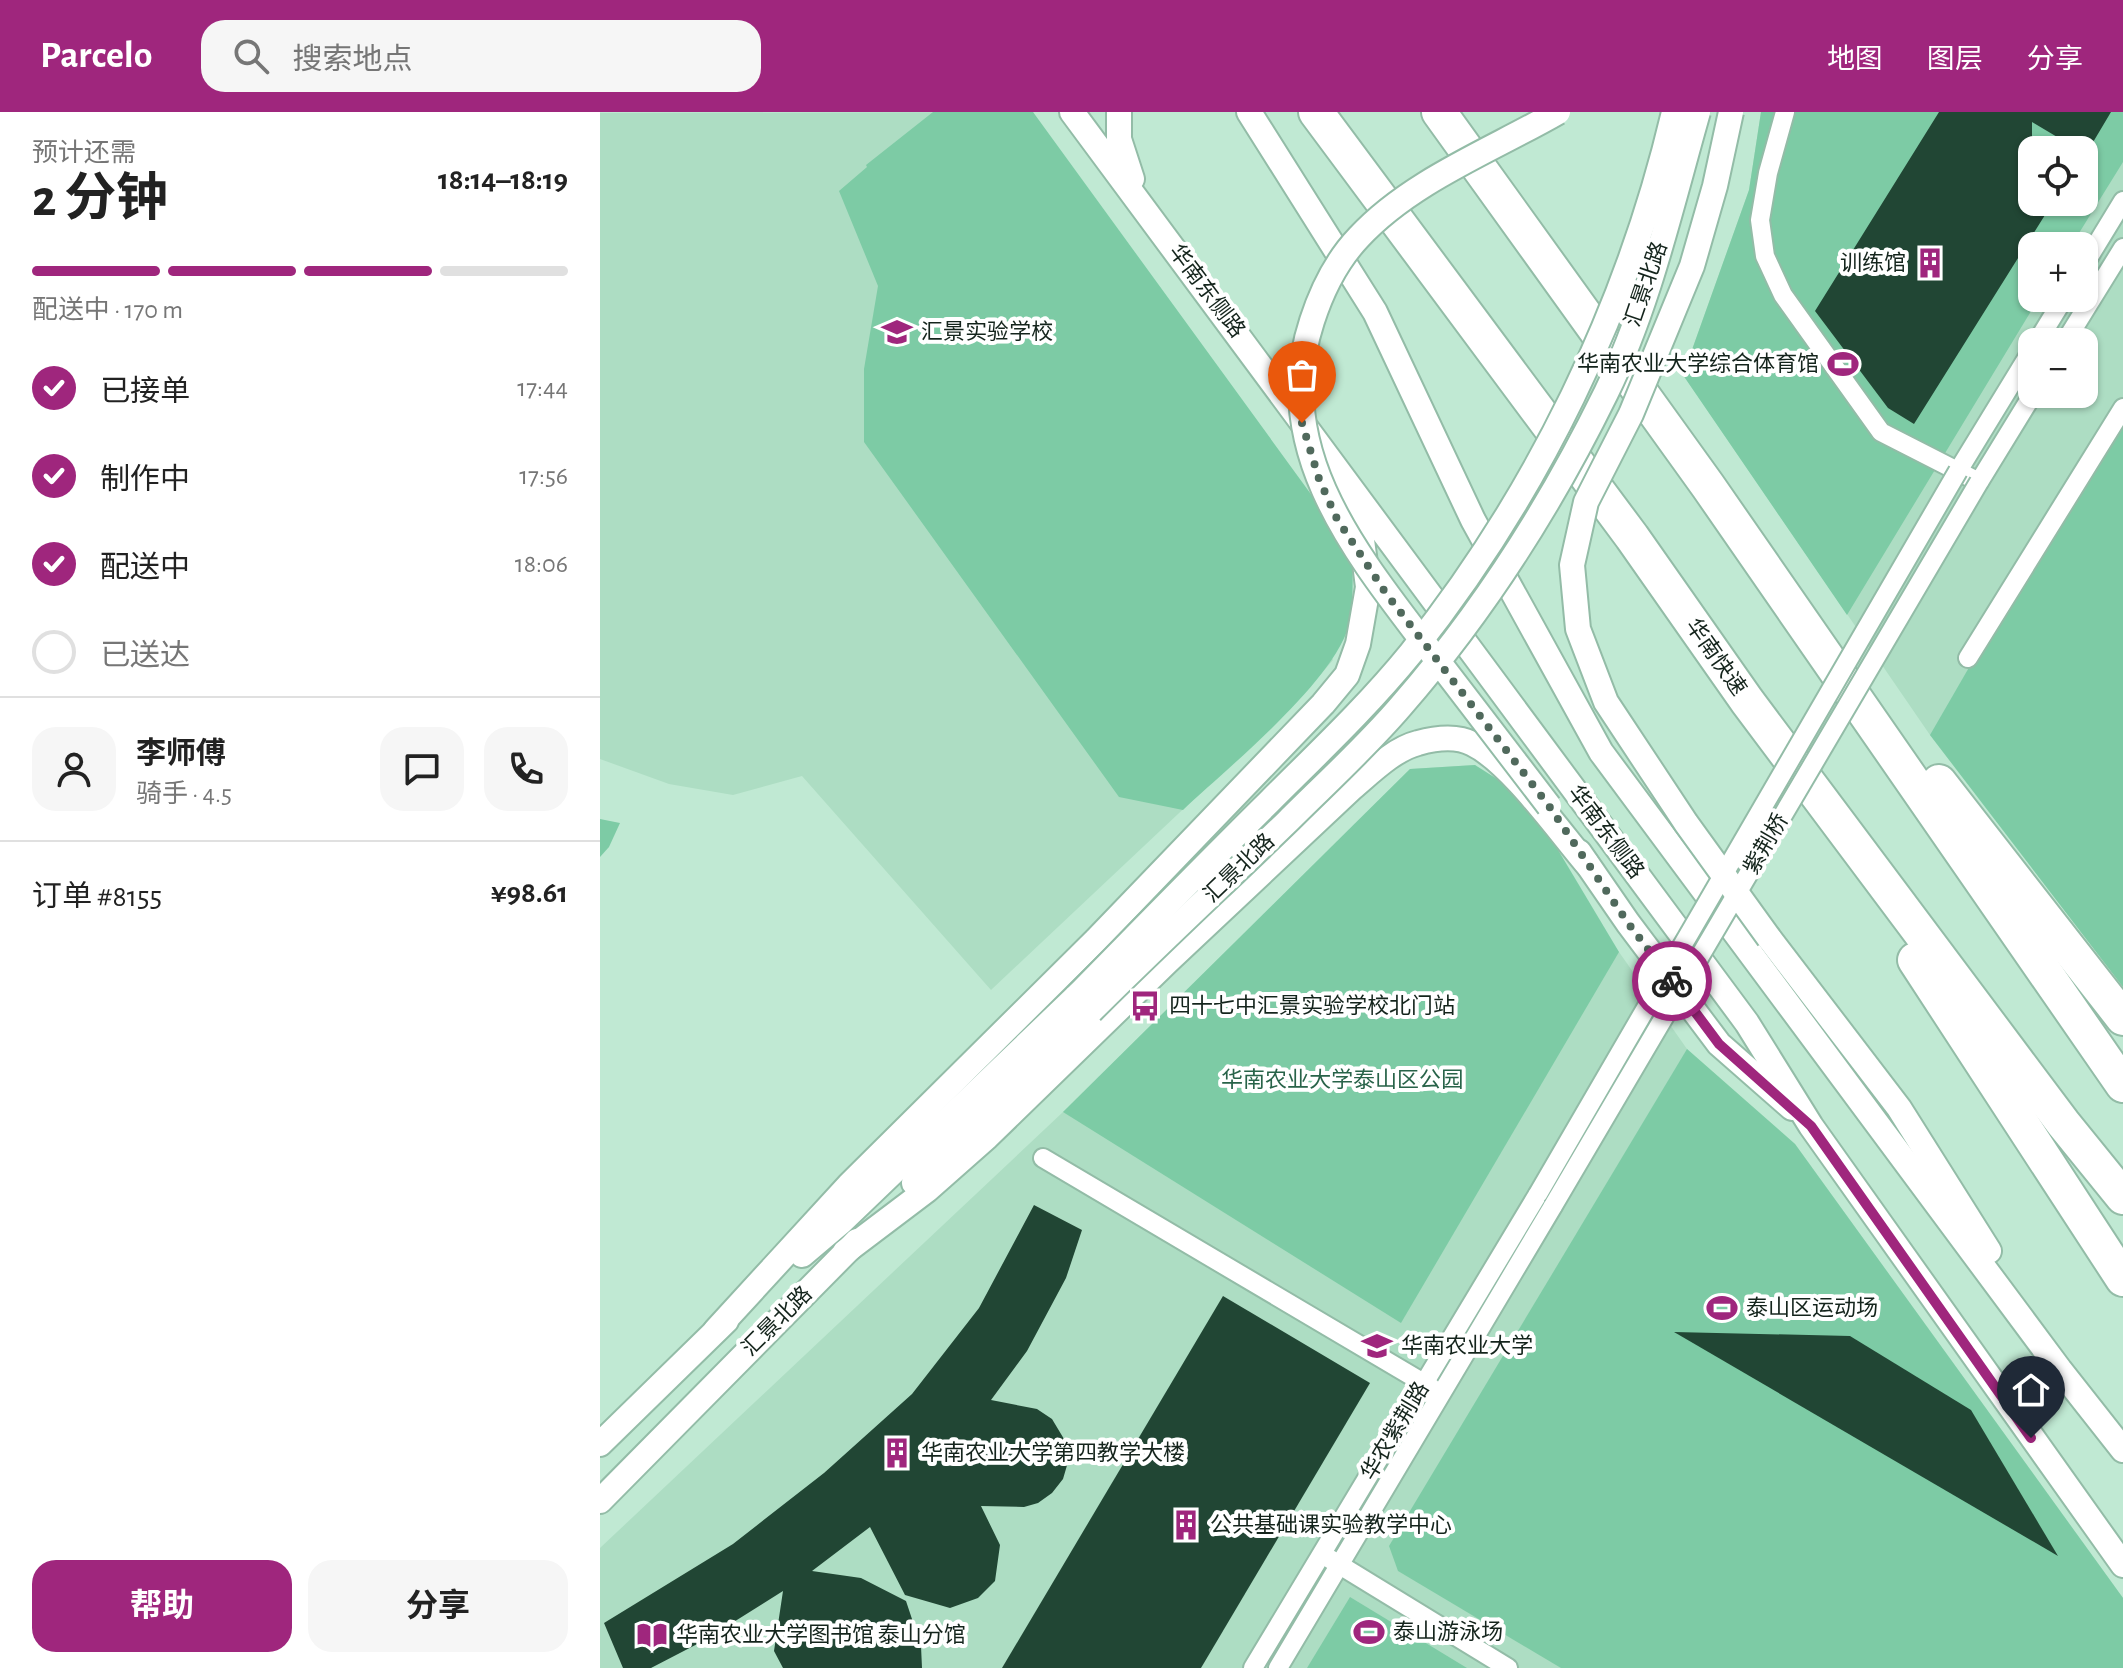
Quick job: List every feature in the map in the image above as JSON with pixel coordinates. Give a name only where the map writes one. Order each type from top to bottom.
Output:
[{"type":"highway","name":"华南快速","points":[[1316,112],[1623,524],[1747,701],[2053,1110],[2123,1197]]},
{"type":"highway","points":[[1439,112],[1708,486],[2123,1085]]},
{"type":"highway","points":[[1708,486],[2123,1018]]},
{"type":"highway","points":[[1747,701],[2123,1279]]},
{"type":"street","name":"华南东侧路","points":[[1072,112],[1747,1023],[1811,1126],[2123,1565]]},
{"type":"street","points":[[1119,112],[1119,139],[1141,202]]},
{"type":"street","name":"华南东侧路","points":[[1249,112],[1375,312],[1473,520],[1601,752],[2060,1370],[2123,1450]]},
{"type":"street","points":[[1558,112],[1424,185],[1396,203],[1358,237],[1339,261],[1316,309],[1304,350],[1300,397],[1302,423],[1310,455],[1337,519],[1385,592],[1549,806],[1587,864],[1719,1044],[1811,1126]]},
{"type":"street","name":"汇景北路","points":[[600,1501],[1084,1003],[1410,654],[1465,579],[1518,498],[1592,358],[1626,271],[1662,163],[1674,112]]},
{"type":"street","name":"汇景北路","points":[[600,1444],[716,1330],[841,1222],[1337,773],[1400,707],[1449,648],[1511,560],[1607,391],[1647,289],[1698,112]]},
{"type":"street","points":[[1731,112],[1715,186],[1692,266],[1631,414],[1586,502],[1572,565],[1578,629],[1606,702],[1686,823],[1899,1108],[2060,1370]]},
{"type":"street","points":[[1785,112],[1768,173],[1760,220],[1765,256],[1783,295],[1881,432],[1979,482],[2024,408]]},
{"type":"street","points":[[2098,242],[2123,201]]},
{"type":"street","points":[[2074,328],[2123,248]]},
{"type":"street","points":[[1958,471],[2018,373]]},
{"type":"street","points":[[1968,658],[2123,408]]},
{"type":"street","points":[[716,1330],[849,1185],[1096,940],[1323,704],[1347,675],[1365,614],[1368,587],[1366,564],[1361,532],[1318,442]]},
{"type":"street","name":"紫荆桥","points":[[1546,1200],[1958,471]]},
{"type":"street","name":"紫荆桥","points":[[1546,1200],[1979,482]]},
{"type":"street","points":[[845,1252],[955,1167],[1352,788],[1416,743],[1451,737],[1472,743],[1500,762],[1587,864]]},
{"type":"street","points":[[1043,1158],[1442,1394]]},
{"type":"street","name":"华农紫荆路","points":[[1253,1668],[1424,1383],[1546,1200]]},
{"type":"street","name":"华农紫荆路","points":[[1278,1668],[1442,1394],[1546,1200]]},
{"type":"street","points":[[1321,1554],[1508,1668]]},
{"type":"shaded area","name":"汇景实验学校","points":[[1033,112],[1333,660],[1297,702],[991,990],[802,776],[733,795],[669,784],[600,759],[600,113]]},
{"type":"shaded area","points":[[1761,112],[2123,112],[2123,987],[1930,735],[1683,375],[1749,190]]},
{"type":"shaded area","name":"华南农业大学","points":[[1475,765],[1619,952],[1687,1049],[1795,1144],[2123,1598],[2123,1668],[600,1668],[600,1548],[1063,1112],[1410,769]]},
{"type":"green space","points":[[933,112],[1033,112],[1353,552],[1350,621],[1341,644],[1325,669],[1278,722],[1183,810],[1119,797],[864,442],[864,369],[878,286],[839,191],[866,165]]},
{"type":"green space","name":"华南农业大学综合体育馆","points":[[1761,112],[2123,112],[2123,162],[2098,202],[2098,136],[2018,136],[2018,216],[2090,216],[2080,232],[2018,232],[2018,312],[2031,312],[2018,328],[1847,615],[1683,375],[1749,190]]},
{"type":"green space","points":[[2123,401],[2123,987],[1930,735]]},
{"type":"green space","name":"华南农业大学泰山区公园","points":[[1475,765],[1527,798],[1619,952],[1401,1323],[1063,1112],[1410,769]]},
{"type":"green space","points":[[600,819],[620,823],[609,847],[600,857]]},
{"type":"green space","name":"泰山区运动场","points":[[1687,1049],[1795,1144],[2123,1598],[2123,1668],[1561,1668],[1398,1571],[1389,1546]]},
{"type":"green space","name":"泰山游泳场","points":[[1350,1597],[1467,1668],[1307,1668]]},
{"type":"building","name":"训练馆","points":[[1939,112],[2111,112],[2097,136],[2056,136],[2032,122],[2032,136],[2018,136],[2018,216],[2044,216],[2034,232],[2018,232],[2018,258],[1914,424],[1888,408],[1815,311]]},
{"type":"building","points":[[1034,1205],[1082,1230],[1066,1278],[1027,1351],[991,1400],[1037,1409],[1052,1419],[1067,1444],[1068,1462],[1063,1479],[1052,1493],[1038,1503],[1024,1507],[981,1506],[1000,1545],[995,1581],[978,1598],[950,1608],[905,1595],[870,1527],[812,1571],[861,1578],[906,1601],[921,1646],[922,1668],[783,1668],[774,1651],[783,1591],[705,1640],[651,1668],[623,1668],[604,1623],[733,1544],[824,1473],[912,1394],[979,1308]]},
{"type":"building","name":"公共基础课实验教学中心","points":[[1223,1296],[1370,1383],[1201,1668],[1002,1668]]},
{"type":"building","points":[[1674,1332],[1850,1336],[1971,1410],[2058,1556]]},
{"type":"way so far","points":[[1302,423],[1310,455],[1337,519],[1385,592],[1549,806],[1628,923],[1672,981]]},
{"type":"place","name":"训练馆","points":[[1930,263]]},
{"type":"place","name":"汇景实验学校","points":[[897,332]]},
{"type":"place","name":"华南农业大学综合体育馆","points":[[1843,364]]},
{"type":"place","name":"四十七中汇景实验学校北门站","points":[[1145,1006]]},
{"type":"place","name":"泰山区运动场","points":[[1722,1308]]},
{"type":"place","name":"华南农业大学","points":[[1377,1346]]},
{"type":"place","name":"华南农业大学第四教学大楼","points":[[897,1453]]},
{"type":"place","name":"公共基础课实验教学中心","points":[[1186,1525]]},
{"type":"place","name":"泰山游泳场","points":[[1369,1632]]},
{"type":"place","name":"华南农业大学图书馆 泰山分馆","points":[[652,1635]]},
{"type":"route","points":[[1672,981],[1719,1044],[1811,1126],[2031,1438]]}]
